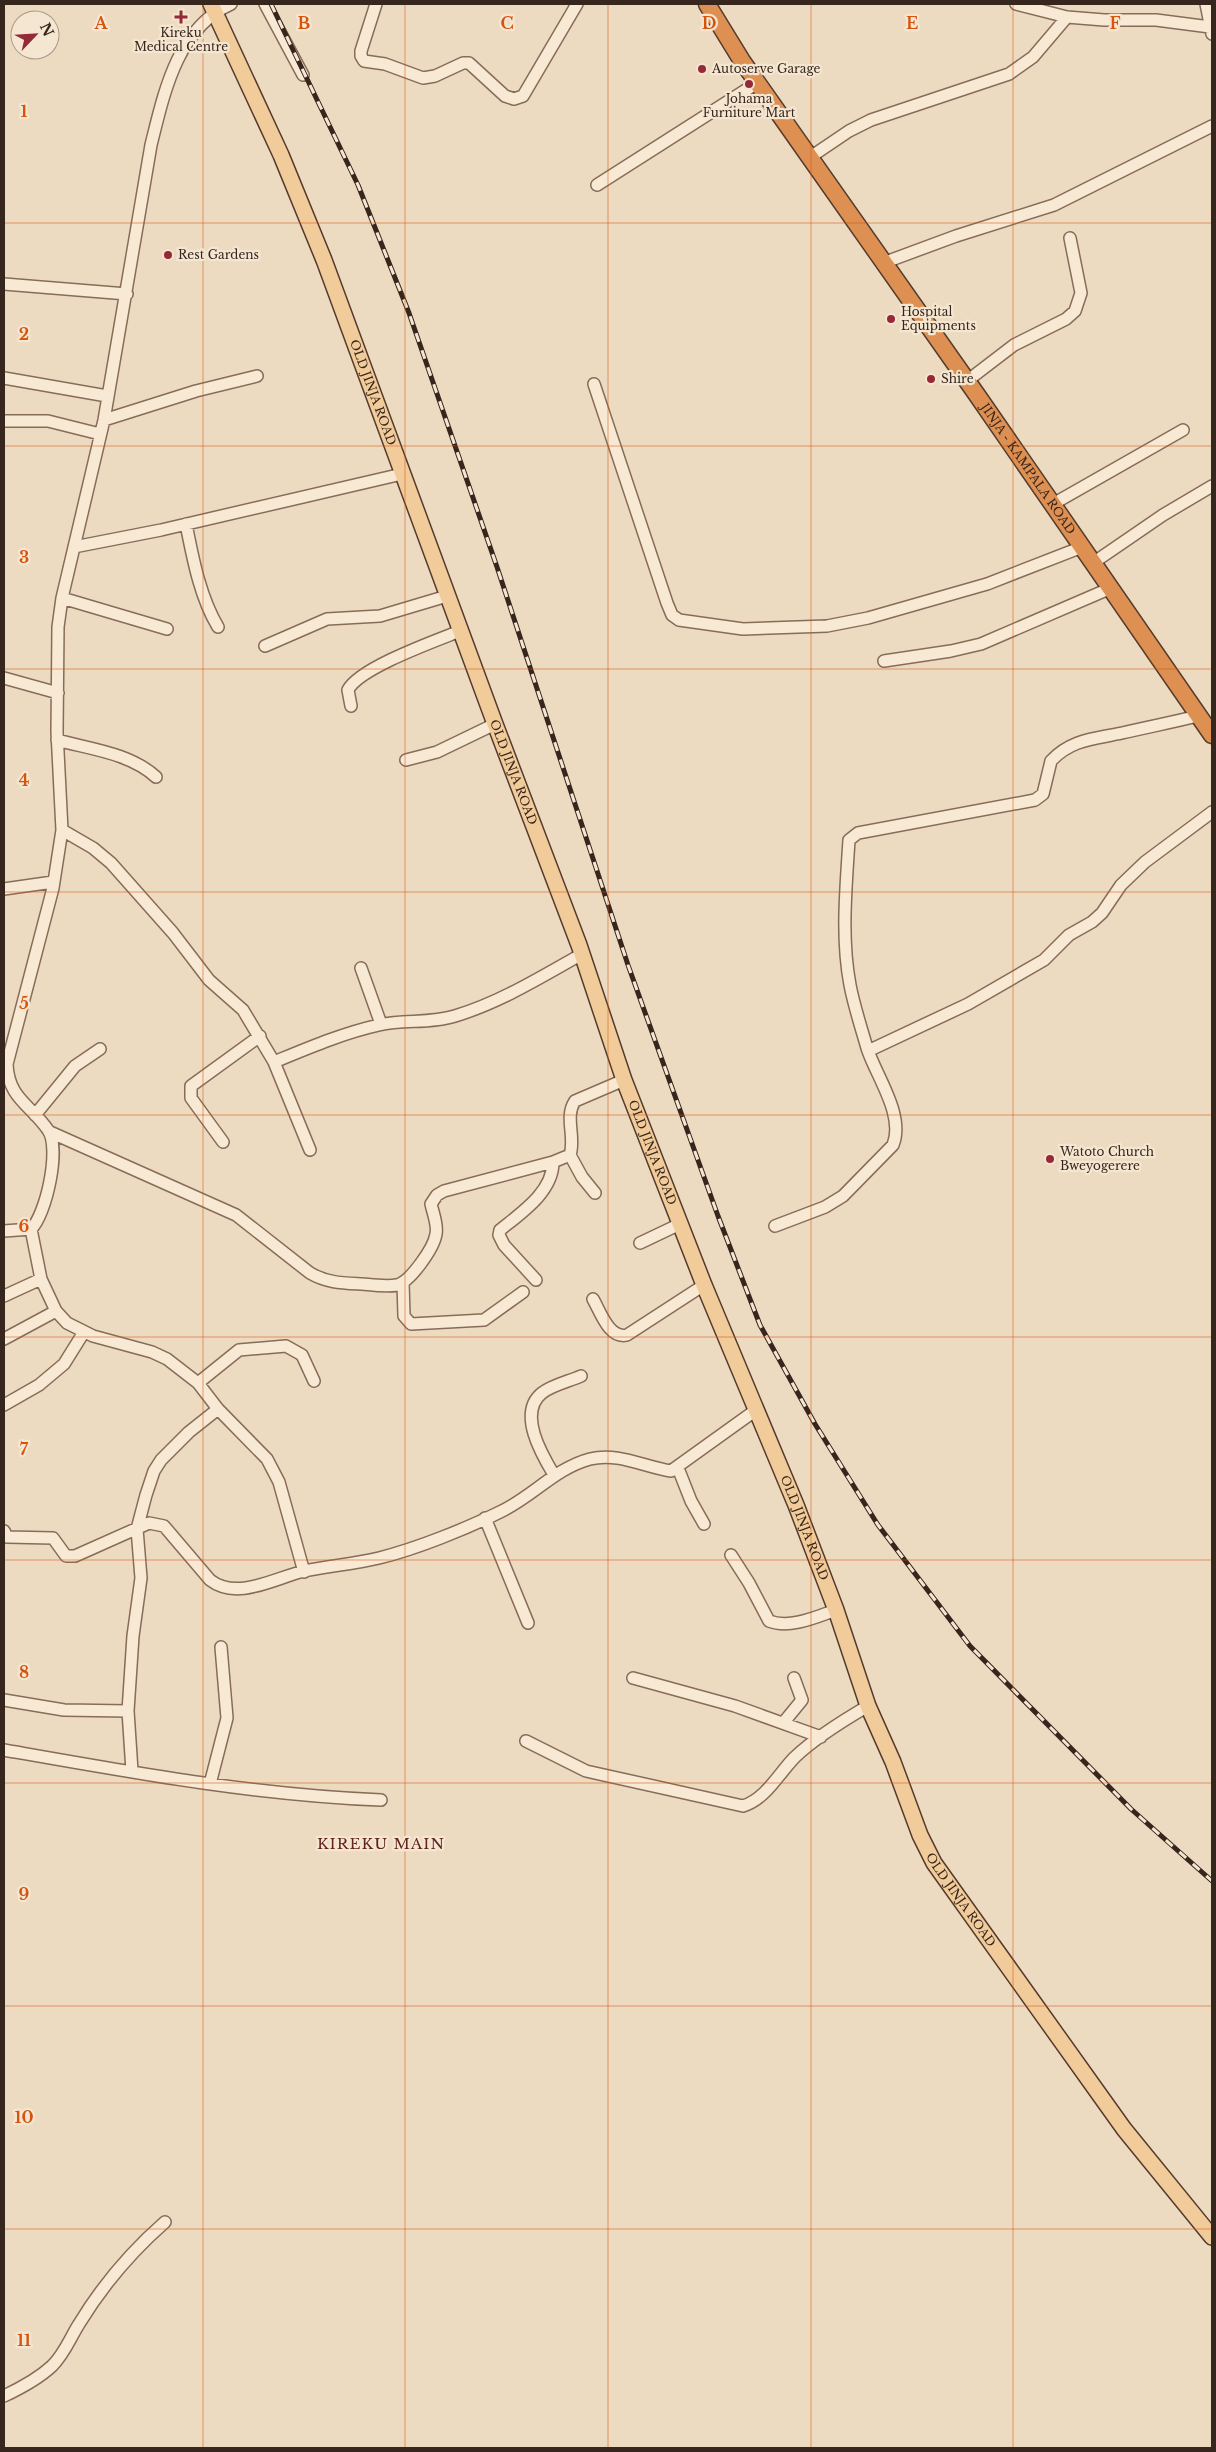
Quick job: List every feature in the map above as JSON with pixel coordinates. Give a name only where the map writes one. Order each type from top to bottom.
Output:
[{"type":"highway","name":"JINJA - KAMPALA ROAD","points":[[707,4],[757,83],[1053,504],[1212,736]]},
{"type":"main road","name":"OLD JINJA ROAD","points":[[213,8],[281,155],[324,260],[460,631],[582,954],[624,1080],[704,1286],[836,1610],[868,1706],[893,1762],[920,1835],[934,1863],[1124,2129],[1212,2238]]},
{"type":"street","points":[[232,4],[213,8],[184,47],[170,79],[151,145],[104,420],[62,598],[58,627],[58,740],[62,830],[39,945],[7,1064],[7,1076],[12,1091],[50,1132],[229,1211],[310,1273],[322,1280],[340,1283],[389,1286],[403,1282],[413,1274],[436,1235],[432,1204],[437,1195],[467,1183],[554,1162],[570,1155]]},
{"type":"street","points":[[265,4],[303,75]]},
{"type":"street","points":[[376,4],[361,51],[364,61],[385,64],[423,78],[435,76],[469,62],[506,96],[514,99],[523,96],[576,4]]},
{"type":"street","points":[[1016,4],[1067,17],[1104,20],[1156,20],[1211,31],[1206,4]]},
{"type":"street","points":[[809,158],[849,131],[871,120],[1009,74],[1033,57],[1067,17]]},
{"type":"street","points":[[597,184],[757,83]]},
{"type":"street","points":[[883,264],[956,236],[1054,205],[1212,126]]},
{"type":"street","points":[[967,381],[1014,344],[1066,319],[1075,311],[1081,293],[1070,238]]},
{"type":"street","points":[[4,284],[127,294]]},
{"type":"street","points":[[104,420],[196,391],[257,376]]},
{"type":"street","points":[[4,378],[107,396]]},
{"type":"street","points":[[594,384],[667,603],[672,615],[679,620],[743,629],[828,626],[868,618],[987,584],[1082,547]]},
{"type":"street","points":[[4,421],[48,422],[100,434]]},
{"type":"street","points":[[1053,504],[1183,430]]},
{"type":"street","points":[[74,547],[186,524],[402,474]]},
{"type":"street","points":[[1093,563],[1163,515],[1212,486]]},
{"type":"street","points":[[186,524],[203,595],[209,612],[218,627]]},
{"type":"street","points":[[884,661],[951,651],[981,644],[1110,588]]},
{"type":"street","points":[[265,646],[328,619],[380,616],[447,596]]},
{"type":"street","points":[[62,598],[167,629]]},
{"type":"street","points":[[351,706],[348,690],[364,674],[423,645],[460,631]]},
{"type":"street","points":[[4,678],[58,693]]},
{"type":"street","points":[[775,1226],[825,1207],[843,1196],[893,1145],[897,1130],[888,1097],[868,1051],[852,997],[848,972],[845,913],[849,840],[851,837],[858,833],[916,820],[1035,800],[1043,794],[1051,761],[1089,738],[1117,734],[1198,716]]},
{"type":"street","points":[[406,760],[437,752],[495,724]]},
{"type":"street","points":[[58,740],[131,760],[147,768],[156,777]]},
{"type":"street","points":[[868,1051],[968,1004],[1044,960],[1069,935],[1092,922],[1102,913],[1120,885],[1144,862],[1212,812]]},
{"type":"street","points":[[62,830],[93,848],[110,863],[173,933],[209,980],[240,1006],[260,1036],[274,1062],[310,1150]]},
{"type":"street","points":[[4,889],[53,882]]},
{"type":"street","points":[[274,1062],[346,1034],[381,1024],[408,1023],[453,1017],[500,999],[582,954]]},
{"type":"street","points":[[361,968],[381,1024]]},
{"type":"street","points":[[224,1142],[206,1121],[191,1098],[191,1086],[260,1036]]},
{"type":"street","points":[[35,1115],[74,1066],[100,1049]]},
{"type":"street","points":[[595,1193],[582,1177],[570,1155],[572,1149],[570,1111],[575,1101],[624,1080]]},
{"type":"street","points":[[4,1231],[31,1229],[38,1222],[49,1185],[53,1162],[50,1132]]},
{"type":"street","points":[[536,1280],[504,1245],[499,1235],[500,1230],[530,1205],[545,1187],[554,1170],[554,1162]]},
{"type":"street","points":[[640,1243],[680,1224]]},
{"type":"street","points":[[31,1229],[41,1279],[56,1311],[67,1323],[84,1332],[152,1352],[167,1360],[198,1383],[218,1409],[267,1459],[274,1471],[289,1514],[304,1572]]},
{"type":"street","points":[[4,1296],[41,1279]]},
{"type":"street","points":[[403,1282],[404,1316],[411,1324],[484,1320],[524,1292]]},
{"type":"street","points":[[593,1299],[613,1334],[619,1337],[627,1335],[704,1286]]},
{"type":"street","points":[[4,1339],[56,1311]]},
{"type":"street","points":[[4,1406],[39,1385],[64,1364],[84,1332]]},
{"type":"street","points":[[198,1383],[239,1350],[286,1346],[302,1355],[314,1381]]},
{"type":"street","points":[[554,1475],[539,1450],[532,1423],[533,1405],[542,1393],[581,1376]]},
{"type":"street","points":[[132,1771],[128,1711],[133,1636],[141,1578],[138,1529],[154,1471],[161,1460],[189,1432],[218,1409]]},
{"type":"street","points":[[4,1531],[7,1537],[53,1538],[66,1556],[75,1556],[149,1523],[164,1526],[210,1580],[218,1586],[227,1589],[246,1588],[304,1572],[380,1558],[407,1550],[485,1518],[526,1498],[554,1475],[577,1464],[603,1457],[630,1460],[671,1471],[678,1468],[687,1459],[756,1410]]},
{"type":"street","points":[[678,1468],[691,1501],[704,1524]]},
{"type":"street","points":[[485,1518],[528,1623]]},
{"type":"street","points":[[731,1555],[750,1583],[770,1621],[779,1625],[809,1619],[836,1610]]},
{"type":"street","points":[[210,1784],[227,1718],[221,1647]]},
{"type":"street","points":[[633,1678],[735,1706],[784,1722],[820,1737]]},
{"type":"street","points":[[784,1722],[802,1700],[794,1678]]},
{"type":"street","points":[[4,1700],[64,1710],[128,1711]]},
{"type":"street","points":[[526,1741],[586,1771],[743,1806],[752,1803],[796,1756],[820,1737],[868,1706]]},
{"type":"street","points":[[4,1750],[210,1784],[328,1797],[381,1800]]},
{"type":"street","points":[[4,2396],[25,2386],[52,2366],[66,2349],[78,2324],[113,2276],[141,2243],[165,2222]]},
{"type":"railway","points":[[271,4],[358,185],[409,313],[497,567],[628,965],[718,1216],[760,1325],[815,1424],[878,1525],[970,1646],[1131,1809],[1212,1881]]},
{"type":"place","name":"Kireku Medical Centre","points":[[181,17]]},
{"type":"place","name":"Autoserve Garage","points":[[702,69]]},
{"type":"place","name":"Johama Furniture Mart","points":[[749,84]]},
{"type":"place","name":"Rest Gardens","points":[[168,255]]},
{"type":"place","name":"Hospital Equipments","points":[[891,319]]},
{"type":"place","name":"Shire","points":[[931,379]]},
{"type":"place","name":"Watoto Church Bweyogerere","points":[[1050,1159]]},
{"type":"district","name":"KIREKU MAIN","points":[[381,1844]]}]
